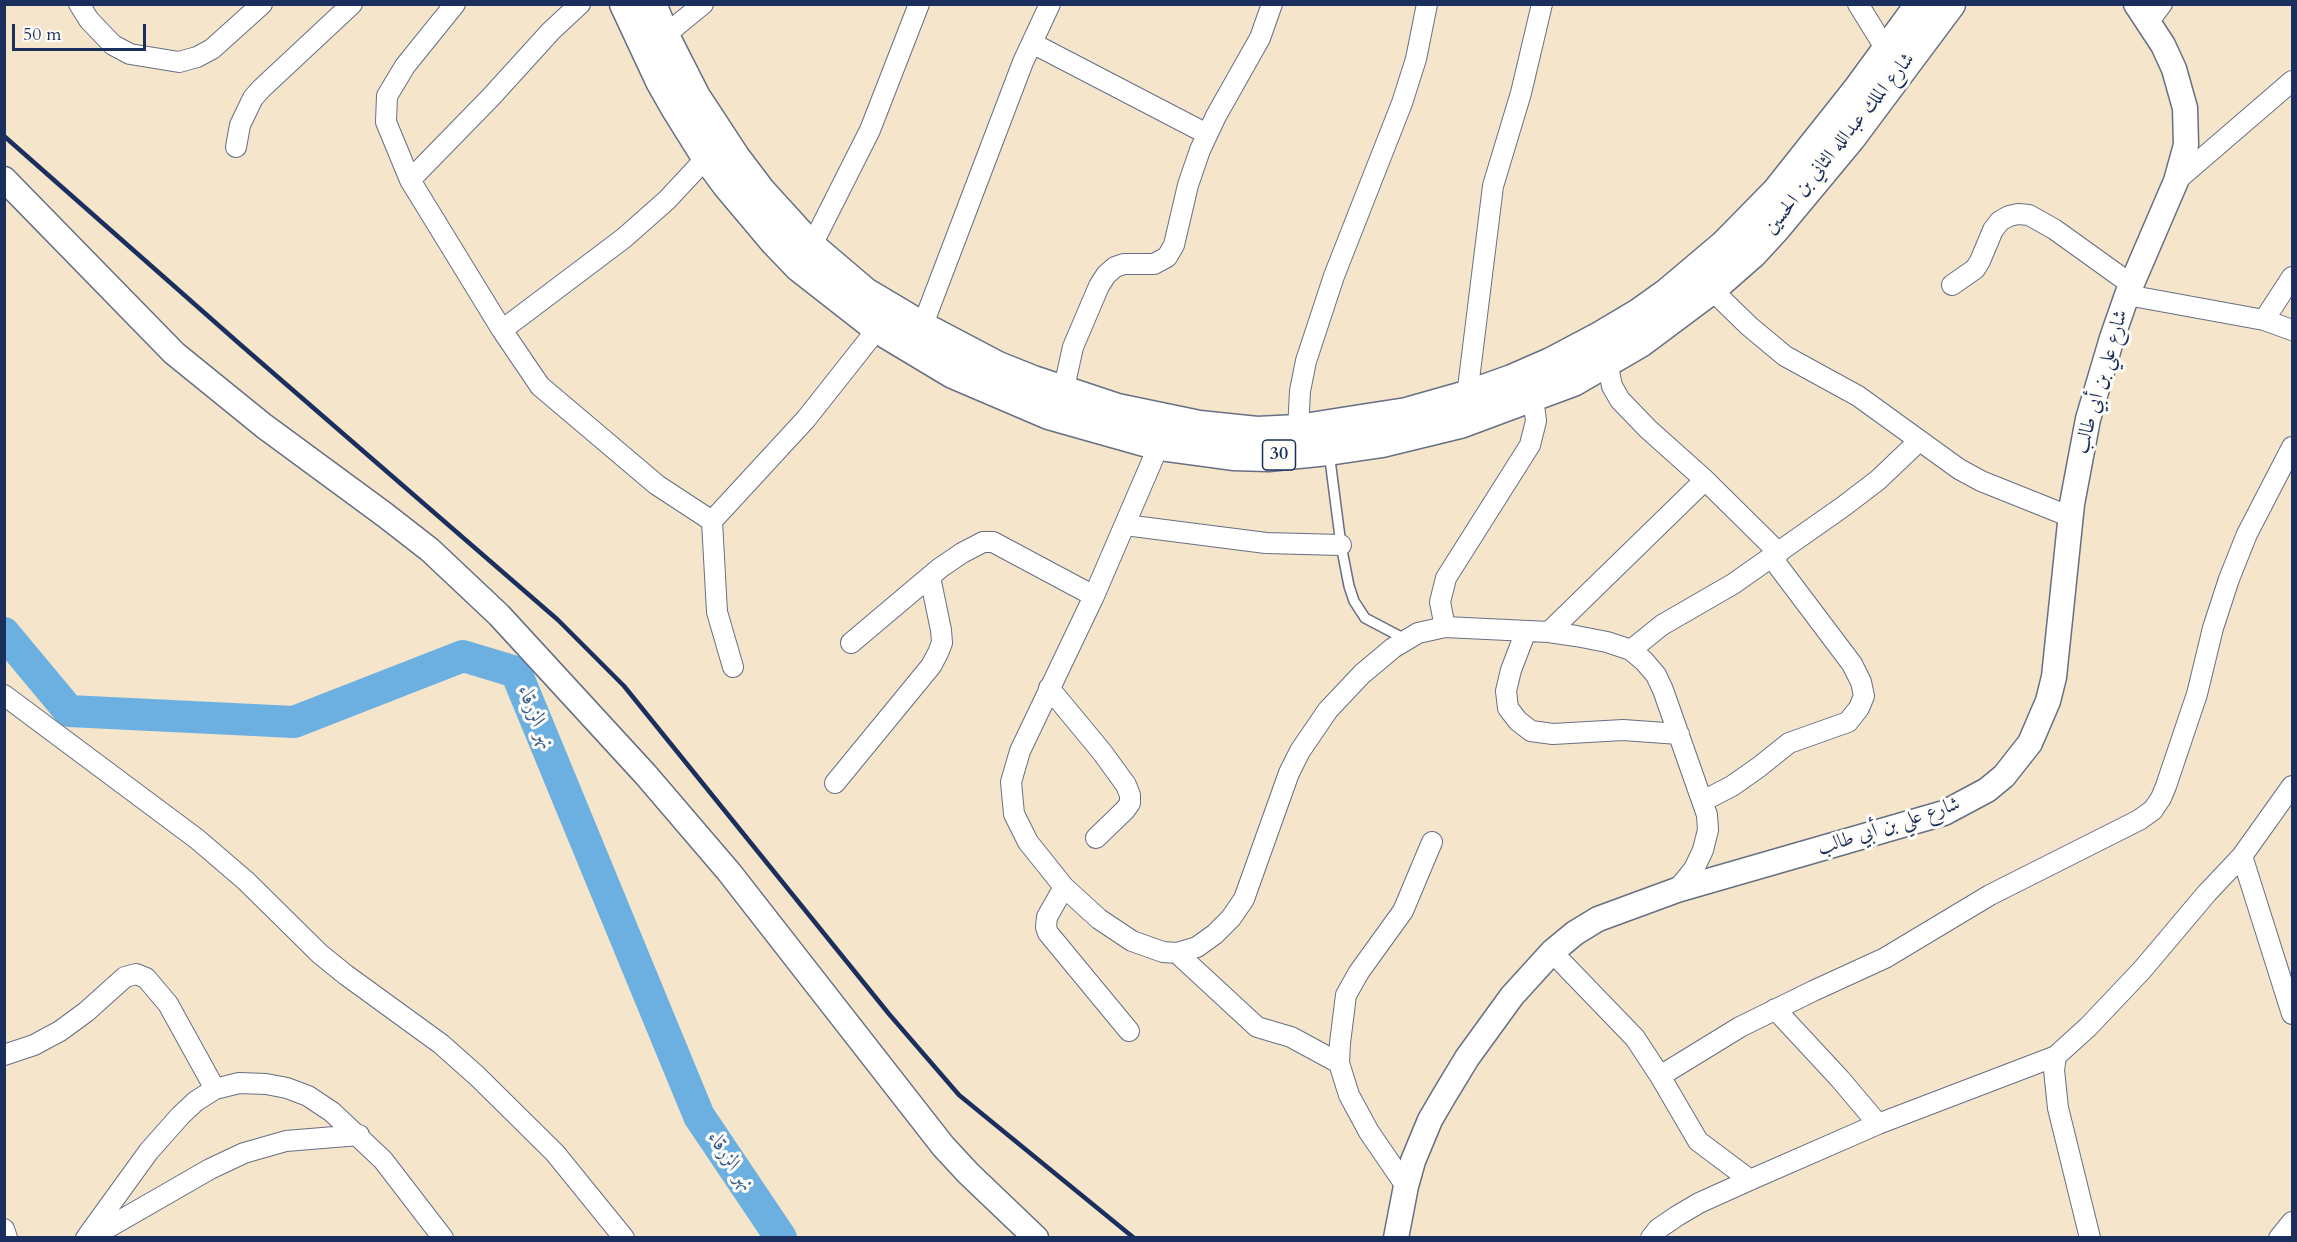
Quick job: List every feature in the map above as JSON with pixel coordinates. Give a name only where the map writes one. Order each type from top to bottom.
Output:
[{"type":"main road","name":"شارع الملك عبدالله الثاني بن الحسين","points":[[625,4],[661,81],[707,157],[761,225],[800,267],[878,328],[953,373],[1015,401],[1092,428],[1159,445],[1197,438],[1298,430],[1407,413],[1512,380],[1581,348],[1639,314],[1667,294],[1725,245],[1867,96],[1950,4]]},
{"type":"main road","name":"شارع الملك عبدالله الثاني بن الحسين","points":[[651,4],[664,36],[696,97],[735,158],[760,191],[811,247],[865,293],[922,327],[998,367],[1197,438],[1233,455],[1268,456],[1382,442],[1460,423],[1573,381],[1607,362],[1663,325],[1711,289],[1752,253],[1784,219],[1867,96],[1887,51],[1921,4]]},
{"type":"street","points":[[79,4],[89,20],[113,45],[130,54],[179,62],[197,57],[212,49],[262,4]]},
{"type":"street","points":[[236,147],[240,124],[261,89],[352,4]]},
{"type":"street","points":[[455,4],[405,66],[387,96],[386,122],[410,180],[502,330],[540,386],[657,485],[712,521]]},
{"type":"street","points":[[410,180],[551,31],[580,4]]},
{"type":"street","points":[[664,36],[703,4]]},
{"type":"street","points":[[811,247],[870,130],[919,4]]},
{"type":"street","points":[[922,327],[1032,43],[1050,4]]},
{"type":"street","points":[[1063,392],[1073,346],[1106,275],[1115,267],[1124,264],[1154,264],[1167,257],[1174,245],[1188,185],[1207,134],[1260,38],[1272,4]]},
{"type":"street","points":[[1298,430],[1300,391],[1308,352],[1340,259],[1402,103],[1416,59],[1427,4]]},
{"type":"street","points":[[1467,396],[1493,186],[1521,93],[1542,4]]},
{"type":"street","points":[[1858,4],[1887,51]]},
{"type":"street","name":"شارع علي بن أبي طالب","points":[[1396,1238],[1413,1161],[1430,1120],[1467,1058],[1512,996],[1552,952],[1575,933],[1598,919],[1677,890],[1944,813],[1987,790],[2004,776],[2030,743],[2039,725],[2054,677],[2071,516],[2088,419],[2112,338],[2176,181],[2186,145],[2185,108],[2174,69],[2149,10]]},
{"type":"street","points":[[1032,43],[1207,134]]},
{"type":"street","points":[[2176,181],[2292,81]]},
{"type":"street","points":[[502,330],[624,238],[667,200],[707,157]]},
{"type":"street","points":[[4,179],[174,353],[264,426],[430,550],[499,615],[646,775],[729,872],[944,1146],[968,1173],[1036,1238]]},
{"type":"street","points":[[1952,285],[1974,269],[1980,261],[1993,230],[2000,221],[2018,214],[2029,215],[2054,229],[2130,290],[2264,320],[2292,330]]},
{"type":"street","points":[[2264,320],[2292,277]]},
{"type":"street","points":[[1711,289],[1749,326],[1785,356],[1858,396],[1959,469],[1981,481],[2071,516]]},
{"type":"street","points":[[733,667],[717,612],[712,521],[806,419],[878,328]]},
{"type":"street","points":[[1607,362],[1612,386],[1620,400],[1648,429],[1705,480],[1775,555],[1852,664],[1861,682],[1864,696],[1859,708],[1848,722],[1789,743],[1759,767],[1703,801]]},
{"type":"street","points":[[1445,627],[1440,602],[1446,578],[1530,445],[1536,421],[1533,397]]},
{"type":"street","points":[[1631,650],[1662,624],[1707,600],[1775,555],[1878,480],[1919,441]]},
{"type":"street","points":[[1159,445],[1094,596],[1014,766],[1011,798],[1020,829],[1064,887],[1118,933],[1148,947],[1177,953],[1197,947],[1231,918],[1244,899],[1280,796],[1300,751],[1323,717],[1344,691],[1362,674],[1406,639],[1431,629],[1445,627],[1549,632],[1607,642],[1631,650],[1644,661],[1656,675],[1664,690],[1703,801],[1707,830],[1703,850],[1694,869],[1677,890]]},
{"type":"street","points":[[1660,1076],[1713,1043],[1775,1009],[1885,958],[1990,895],[2063,856],[2139,820],[2152,810],[2166,786],[2198,694],[2213,628],[2229,579],[2247,534],[2292,447]]},
{"type":"street","points":[[1549,632],[1705,480]]},
{"type":"street","points":[[1125,525],[1266,543],[1341,545]]},
{"type":"street","points":[[851,642],[930,577],[975,545],[993,542],[1094,596]]},
{"type":"street","points":[[835,783],[931,666],[938,653],[942,643],[930,577]]},
{"type":"street","points":[[1526,631],[1510,670],[1506,691],[1508,708],[1518,721],[1531,731],[1553,734],[1623,730],[1679,734]]},
{"type":"street","points":[[1049,688],[1102,752],[1126,785],[1130,795],[1130,803],[1125,810],[1096,838]]},
{"type":"street","points":[[4,695],[197,839],[246,881],[320,954],[441,1044],[555,1153],[624,1238]]},
{"type":"street","points":[[1651,1238],[1658,1229],[1684,1212],[1750,1180],[1878,1124],[2056,1056],[2127,987],[2242,856],[2292,786]]},
{"type":"street","points":[[1406,1186],[1370,1132],[1349,1095],[1339,1063],[1346,995],[1359,972],[1403,911],[1432,842]]},
{"type":"street","points":[[2242,856],[2292,1014]]},
{"type":"street","points":[[1064,887],[1047,917],[1048,933],[1129,1031]]},
{"type":"street","points":[[1552,952],[1635,1038],[1698,1141],[1750,1180]]},
{"type":"street","points":[[1177,953],[1257,1028],[1291,1037],[1339,1063]]},
{"type":"street","points":[[4,1055],[34,1045],[60,1031],[86,1012],[125,977],[136,974],[146,978],[168,1004],[215,1089]]},
{"type":"street","points":[[1775,1009],[1878,1124]]},
{"type":"street","points":[[2056,1056],[2054,1070],[2058,1108],[2090,1238]]},
{"type":"street","points":[[88,1238],[164,1132],[196,1101],[215,1089],[239,1083],[266,1084],[287,1088],[308,1096],[324,1107],[359,1135],[383,1160],[443,1238]]},
{"type":"street","points":[[88,1238],[210,1169],[244,1154],[286,1141],[359,1135]]},
{"type":"street","points":[[2279,1238],[2292,1222]]},
{"type":"street","points":[[4,1229],[6,1238]]},
{"type":"lane","points":[[1329,450],[1348,586],[1365,618],[1406,639]]},
{"type":"waterway","name":"نهر الزرقاء","points":[[4,633],[69,711],[294,722],[463,656],[516,672],[699,1116],[781,1238]]},
{"type":"railway","points":[[4,136],[558,620],[624,686],[889,1014],[959,1095],[1134,1238]]}]
